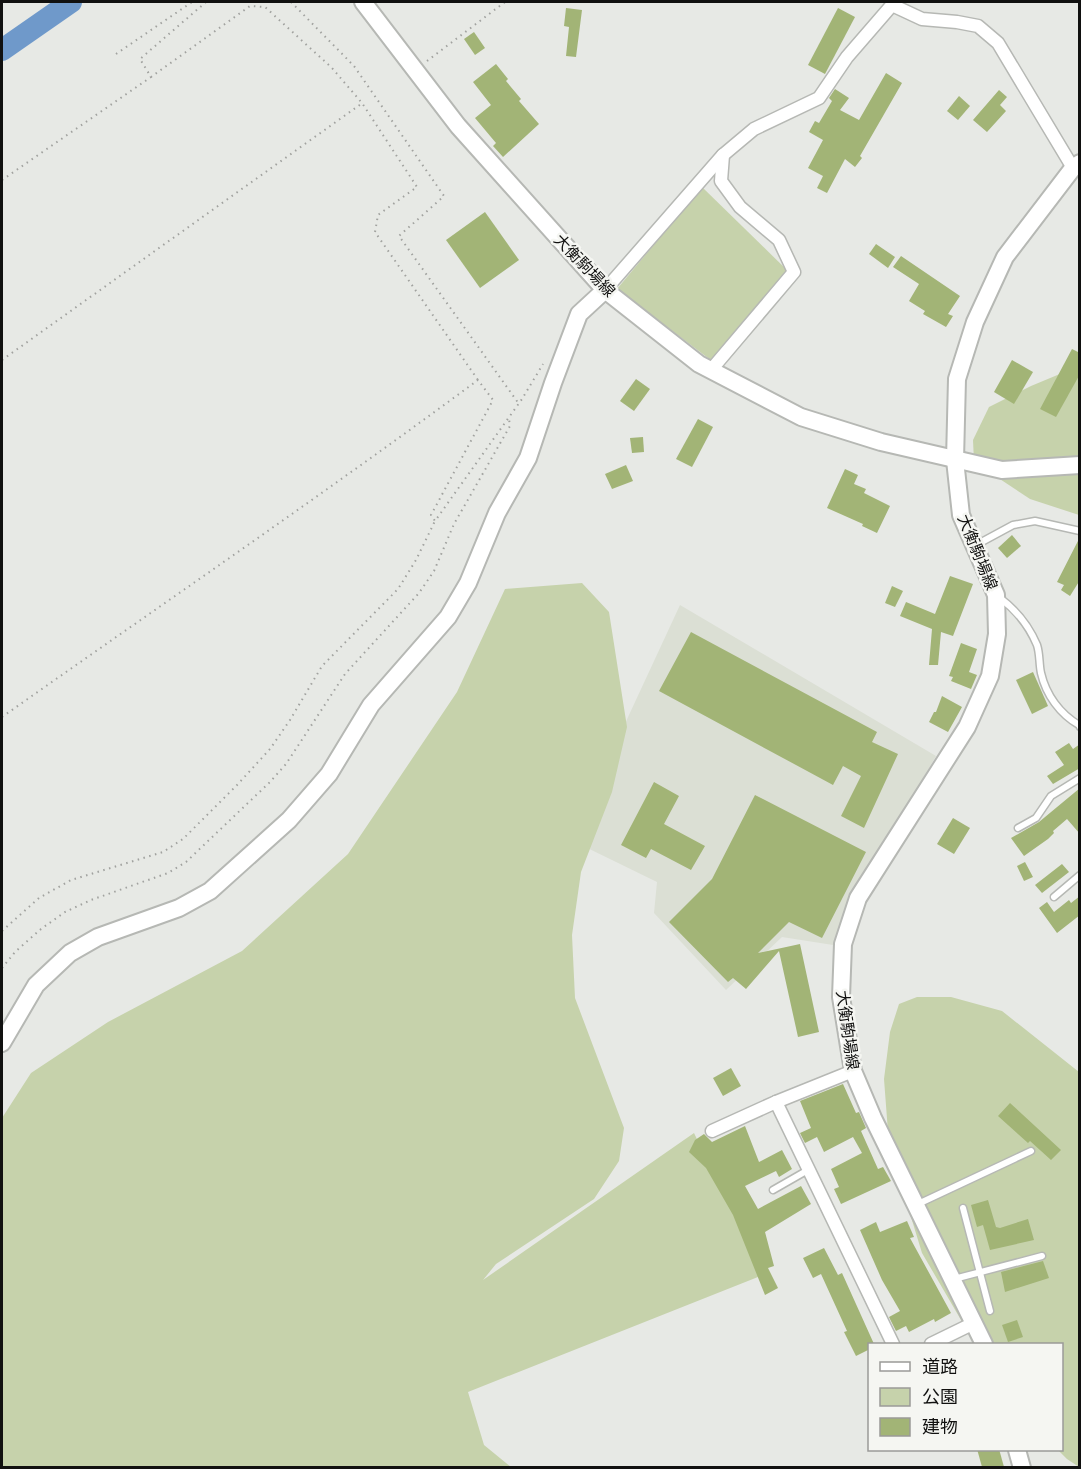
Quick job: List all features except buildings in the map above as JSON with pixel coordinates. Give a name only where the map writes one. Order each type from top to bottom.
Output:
[{"type":"main road","name":"大衡駒場線","points":[[363,2],[458,126],[605,290],[699,364],[801,417],[881,442],[955,460],[961,515],[996,595],[997,634],[990,676],[967,727],[858,898],[843,944],[841,997],[853,1071],[873,1118],[984,1343]]},
{"type":"main road","points":[[1077,166],[1005,257],[975,322],[957,379],[955,460],[1002,470],[1080,465]]},
{"type":"main road","points":[[2,1043],[36,985],[70,953],[98,937],[179,908],[210,891],[289,820],[328,774],[371,705],[448,617],[468,583],[497,513],[528,458],[579,314],[605,290]]},
{"type":"main road","points":[[1018,1451],[1022,1467]]},
{"type":"street","points":[[605,290],[723,155],[754,129],[819,98],[847,57],[892,5],[922,19],[978,26],[998,43],[1077,166]]},
{"type":"street","points":[[711,370],[794,272],[779,240],[740,207],[722,181],[723,155]]},
{"type":"street","points":[[712,1131],[853,1071]]},
{"type":"street","points":[[776,1102],[892,1343]]},
{"type":"street","points":[[933,1343],[974,1323]]},
{"type":"lane","points":[[974,545],[1013,525],[1035,521],[1080,531]]},
{"type":"lane","points":[[996,595],[1012,607],[1030,632],[1038,648],[1041,674],[1046,689],[1064,716],[1080,727]]},
{"type":"lane","points":[[1018,828],[1036,818],[1051,796],[1080,778]]},
{"type":"lane","points":[[1054,897],[1080,875]]},
{"type":"lane","points":[[917,1205],[1032,1151]]},
{"type":"lane","points":[[773,1190],[808,1170]]},
{"type":"lane","points":[[963,1208],[990,1311]]},
{"type":"lane","points":[[954,1279],[1042,1256]]},
{"type":"path","points":[[116,54],[192,2]]},
{"type":"path","points":[[151,77],[140,59],[206,2]]},
{"type":"path","points":[[291,2],[354,66],[444,196],[399,236],[519,404]]},
{"type":"path","points":[[416,71],[505,2]]},
{"type":"path","points":[[2,180],[151,77],[237,14],[250,6],[265,7],[332,68],[362,103],[417,187],[378,215],[375,232],[493,400],[431,515],[435,521]]},
{"type":"path","points":[[2,360],[362,103]]},
{"type":"path","points":[[2,931],[39,898],[71,880],[163,852],[183,838],[238,784],[270,749],[322,666],[398,589],[416,560],[435,521],[519,404],[544,362]]},
{"type":"path","points":[[2,717],[237,554],[478,380]]},
{"type":"path","points":[[2,968],[15,952],[65,912],[91,900],[168,873],[186,862],[270,782],[286,764],[345,674],[419,593],[434,571],[454,524],[510,426],[509,418]]},
{"type":"shaded area","points":[[680,605],[936,756],[843,916],[833,945],[782,937],[726,990],[654,913],[657,882],[571,840]]},
{"type":"green space","points":[[702,187],[788,271],[712,361],[617,289]]},
{"type":"green space","points":[[1079,366],[1079,515],[1030,499],[974,462],[973,440],[989,407]]},
{"type":"green space","points":[[582,583],[609,612],[627,727],[612,792],[581,872],[572,935],[575,998],[624,1128],[619,1161],[594,1199],[496,1264],[483,1280],[694,1133],[763,1275],[468,1392],[484,1445],[511,1467],[2,1468],[2,1118],[31,1073],[108,1022],[242,951],[348,854],[457,692],[505,589]]},
{"type":"green space","points":[[917,997],[951,997],[1002,1011],[1079,1072],[1079,1467],[1059,1451],[1063,1451],[1063,1343],[974,1343],[922,1253],[889,1145],[884,1079],[890,1032],[899,1004]]},
{"type":"waterway","points":[[2,50],[71,2]]}]
